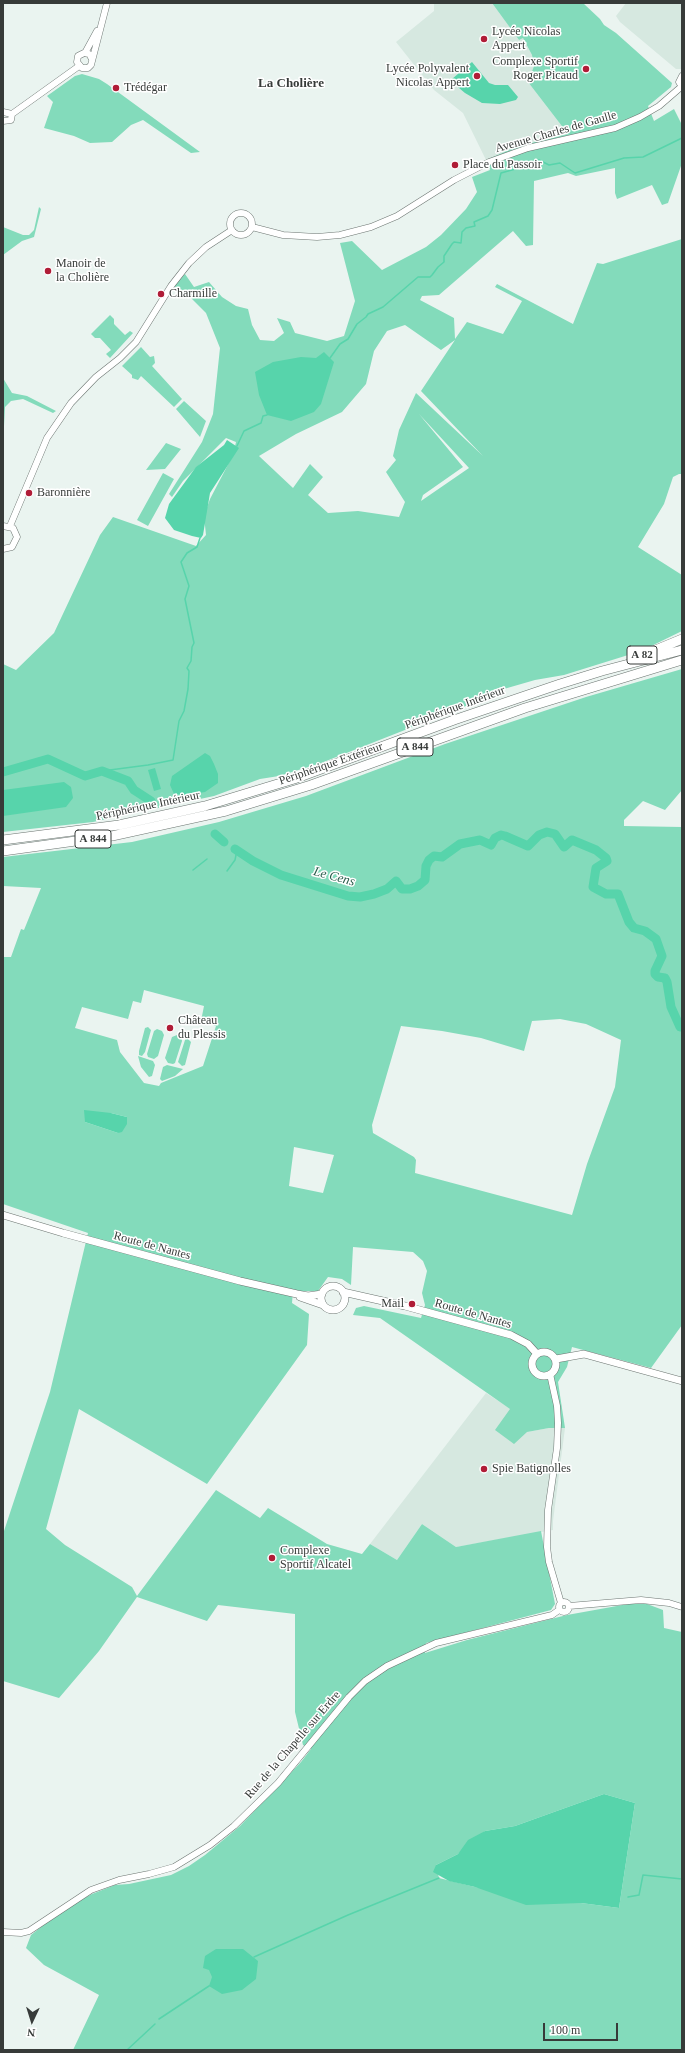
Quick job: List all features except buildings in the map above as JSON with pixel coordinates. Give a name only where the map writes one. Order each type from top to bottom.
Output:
[{"type":"highway","name":"A 82","points":[[602,671],[682,639]]},
{"type":"highway","name":"Périphérique Intérieur","points":[[3,840],[112,826],[205,806],[294,780],[454,720],[602,671],[682,650]]},
{"type":"highway","name":"Périphérique Extérieur","points":[[3,851],[112,836],[226,811],[311,785],[525,708],[682,660]]},
{"type":"main road","name":"Route de Nantes","points":[[3,1215],[63,1233],[297,1294],[308,1296],[322,1294]]},
{"type":"main road","points":[[331,1287],[338,1288],[343,1292],[345,1297],[343,1304],[340,1307],[333,1310],[323,1305],[322,1294],[331,1287]]},
{"type":"main road","name":"Route de Nantes","points":[[343,1292],[511,1335],[528,1344],[537,1354]]},
{"type":"main road","name":"Route de Nantes","points":[[297,1294],[302,1298],[323,1305]]},
{"type":"main road","name":"Route de Nantes","points":[[343,1304],[355,1300],[374,1299]]},
{"type":"main road","points":[[548,1352],[556,1359],[556,1366],[550,1374],[543,1375],[535,1370],[533,1360],[537,1354],[548,1352]]},
{"type":"main road","points":[[556,1359],[584,1354],[682,1381]]},
{"type":"street","points":[[3,121],[11,120],[12,114],[79,66],[88,68],[91,65],[107,3]]},
{"type":"street","points":[[79,66],[77,58],[80,54],[85,53],[92,43],[103,16]]},
{"type":"street","points":[[85,53],[89,54],[92,59]]},
{"type":"street","points":[[674,74],[681,77],[679,82],[682,87]]},
{"type":"street","name":"Avenue Charles de Gaulle","points":[[252,227],[283,235],[317,237],[340,235],[371,227],[397,216],[454,180],[489,162],[522,150],[615,128],[659,106],[682,87]]},
{"type":"street","points":[[3,112],[12,114]]},
{"type":"street","points":[[239,213],[249,216],[252,222],[252,227],[249,233],[243,235],[236,234],[232,230],[231,221],[239,213]]},
{"type":"street","points":[[3,549],[12,548],[17,541],[16,532],[6,526],[46,439],[70,403],[136,342],[171,286],[189,264],[206,247],[232,230]]},
{"type":"street","points":[[550,1374],[557,1406],[558,1423],[557,1448],[548,1510],[547,1547],[549,1562],[561,1603],[559,1605],[559,1610],[565,1612],[568,1610],[569,1606]]},
{"type":"street","points":[[561,1603],[566,1603],[569,1606],[641,1600],[669,1603],[682,1607]]},
{"type":"street","name":"Rue de la Chapelle sur Erdre","points":[[3,1932],[11,1933],[30,1931],[91,1890],[119,1880],[174,1867],[210,1845],[240,1821],[278,1783],[349,1697],[365,1681],[387,1666],[436,1643],[547,1616],[559,1610]]},
{"type":"shaded area","name":"Lycée Polyvalent Nicolas Appert","points":[[434,3],[492,3],[519,40],[523,38],[532,55],[534,66],[528,82],[568,134],[518,146],[486,160],[463,113],[434,90],[396,42],[434,11]]},
{"type":"shaded area","points":[[492,3],[583,3],[600,19],[604,25],[616,33],[672,83],[671,87],[648,106],[654,121],[674,109],[682,125],[682,163],[668,203],[662,205],[652,185],[617,199],[615,193],[615,168],[576,176],[568,173],[534,181],[533,245],[526,246],[513,231],[439,295],[422,296],[420,300],[454,318],[455,339],[467,322],[503,334],[522,301],[495,287],[497,284],[573,324],[597,263],[603,264],[682,239],[682,474],[673,477],[664,504],[638,547],[682,575],[682,631],[641,651],[564,675],[535,680],[490,693],[471,704],[321,763],[279,776],[260,779],[214,796],[93,822],[3,832],[3,664],[16,670],[54,633],[100,535],[113,517],[196,546],[206,535],[204,516],[210,499],[233,455],[236,442],[226,438],[183,481],[172,497],[169,494],[202,442],[213,414],[220,348],[206,313],[189,296],[174,286],[185,274],[194,287],[209,282],[222,297],[236,306],[248,309],[252,325],[260,340],[274,341],[284,333],[277,318],[290,322],[295,333],[327,341],[344,336],[355,301],[340,243],[352,241],[382,270],[426,247],[441,235],[466,209],[477,192],[472,177],[490,170],[486,160],[518,146],[568,134],[528,82],[534,66],[532,55],[523,38],[519,40]],"holes":[[[405,325],[441,350],[455,340],[421,391],[483,456],[416,393],[399,430],[393,456],[396,460],[386,472],[405,502],[399,517],[358,511],[328,513],[308,495],[323,477],[310,464],[293,488],[259,456],[296,434],[342,412],[366,384],[374,351],[387,331]],[[419,414],[469,468],[421,501],[423,495],[463,467]]]},
{"type":"shaded area","points":[[626,3],[682,3],[682,69],[676,69],[620,22],[616,16]]},
{"type":"shaded area","points":[[472,62],[489,83],[495,85],[508,85],[518,97],[516,100],[500,104],[482,103],[465,93],[453,83],[452,79]]},
{"type":"shaded area","points":[[82,74],[99,79],[107,84],[200,152],[191,153],[143,120],[131,125],[112,142],[90,143],[74,136],[44,128],[53,102],[47,96],[75,76]]},
{"type":"shaded area","points":[[39,207],[41,209],[34,237],[22,241],[3,255],[3,227],[23,235],[29,235],[34,230]]},
{"type":"shaded area","points":[[110,315],[114,319],[114,324],[125,335],[130,331],[133,333],[110,358],[106,354],[111,350],[100,338],[95,338],[91,334]]},
{"type":"shaded area","points":[[141,347],[150,357],[154,356],[155,363],[152,366],[182,399],[174,407],[141,376],[138,380],[132,378],[132,375],[122,366]]},
{"type":"shaded area","points":[[324,352],[334,362],[321,404],[314,412],[291,421],[267,415],[259,395],[255,372],[273,362],[301,357],[316,358]]},
{"type":"shaded area","points":[[3,378],[12,393],[27,396],[56,411],[53,413],[23,399],[11,401],[5,407],[3,445]]},
{"type":"shaded area","points":[[184,401],[206,421],[200,437],[176,409]]},
{"type":"shaded area","points":[[227,440],[239,448],[210,493],[203,535],[201,538],[174,530],[165,518],[169,504],[196,467],[224,445]]},
{"type":"shaded area","points":[[166,443],[181,449],[165,469],[146,470]]},
{"type":"shaded area","points":[[163,473],[174,479],[148,526],[137,520]]},
{"type":"shaded area","points":[[682,669],[682,790],[665,810],[643,801],[624,820],[624,826],[682,827],[682,1325],[651,1368],[572,1347],[567,1367],[558,1382],[565,1428],[549,1428],[527,1432],[514,1444],[495,1430],[510,1409],[380,1318],[353,1315],[356,1308],[364,1306],[421,1318],[425,1305],[422,1293],[427,1271],[423,1261],[413,1252],[353,1247],[351,1285],[342,1279],[328,1277],[318,1291],[293,1291],[292,1303],[309,1314],[307,1345],[207,1484],[79,1409],[46,1529],[65,1545],[132,1587],[137,1596],[216,1490],[260,1518],[268,1508],[327,1544],[362,1554],[370,1544],[397,1560],[422,1524],[456,1547],[541,1531],[555,1604],[551,1610],[426,1643],[425,1653],[467,1640],[567,1615],[628,1604],[647,1604],[663,1610],[664,1628],[682,1632],[682,2050],[73,2050],[99,1995],[44,1965],[26,1948],[31,1935],[65,1908],[92,1894],[115,1885],[129,1884],[171,1875],[189,1866],[205,1855],[240,1826],[301,1762],[311,1749],[303,1745],[295,1712],[295,1614],[218,1605],[207,1621],[137,1597],[99,1651],[59,1698],[3,1681],[3,1534],[50,1392],[88,1233],[3,1204],[3,957],[11,957],[21,929],[24,930],[41,888],[3,886],[3,857],[132,842],[219,822],[306,796],[445,744],[586,697]],"holes":[[[144,990],[204,1006],[201,1021],[216,1026],[203,1066],[161,1083],[159,1086],[144,1083],[120,1052],[117,1040],[75,1028],[82,1007],[128,1019],[133,1001],[141,1003]],[[560,1019],[586,1024],[621,1040],[615,1087],[587,1164],[572,1215],[415,1173],[416,1160],[414,1157],[373,1133],[372,1125],[401,1026],[481,1038],[524,1051],[532,1021]],[[85,1113],[111,1113],[127,1117],[118,1133],[85,1122]],[[294,1147],[334,1155],[323,1193],[289,1186]],[[604,1794],[635,1803],[619,1908],[475,1887],[439,1878],[436,1865],[458,1854],[485,1831],[515,1826]]]},
{"type":"shaded area","points":[[205,753],[210,756],[214,764],[218,774],[218,783],[205,792],[187,795],[174,794],[170,785],[172,776]]},
{"type":"shaded area","points":[[155,768],[161,789],[154,791],[148,770]]},
{"type":"shaded area","points":[[64,782],[71,787],[73,798],[66,807],[3,816],[3,790]]},
{"type":"shaded area","points":[[148,1027],[151,1030],[145,1052],[142,1056],[139,1055],[139,1051],[145,1028]]},
{"type":"shaded area","points":[[157,1029],[162,1031],[164,1035],[158,1056],[154,1059],[148,1057],[147,1054],[154,1031]]},
{"type":"shaded area","points":[[177,1035],[181,1036],[182,1041],[175,1063],[168,1063],[165,1058],[172,1037]]},
{"type":"shaded area","points":[[187,1038],[191,1042],[185,1065],[182,1066],[178,1062]]},
{"type":"shaded area","points":[[138,1056],[153,1061],[155,1065],[152,1076],[149,1077],[141,1067]]},
{"type":"shaded area","points":[[167,1065],[183,1069],[175,1076],[162,1081],[160,1079],[163,1067]]},
{"type":"shaded area","points":[[84,1110],[111,1113],[127,1117],[127,1124],[122,1132],[118,1133],[85,1122]]},
{"type":"shaded area","points":[[486,1393],[511,1409],[526,1432],[549,1428],[565,1428],[553,1530],[456,1547],[422,1524],[397,1560],[370,1544]]},
{"type":"shaded area","points":[[604,1794],[635,1803],[619,1908],[581,1903],[526,1905],[475,1887],[449,1881],[433,1872],[436,1865],[458,1854],[468,1840],[485,1831],[515,1826]]},
{"type":"shaded area","points":[[216,1949],[243,1949],[258,1961],[256,1979],[242,1990],[222,1994],[209,1986],[212,1977],[209,1970],[203,1968],[205,1956]]},
{"type":"waterway","points":[[525,166],[539,160],[549,165],[560,163],[575,173],[624,158],[643,157],[682,138]]},
{"type":"waterway","points":[[330,358],[340,344],[348,339],[357,324],[368,314],[383,307],[418,277],[430,277],[432,275],[444,262],[444,256],[452,244],[454,242],[461,243],[462,232],[466,228],[475,226],[474,222],[488,216],[492,210],[501,173],[519,168]]},
{"type":"waterway","points":[[237,446],[244,431],[261,423],[263,416],[267,415]]},
{"type":"waterway","points":[[102,771],[173,760],[179,721],[184,711],[188,689],[189,671],[187,668],[191,661],[192,647],[194,643],[185,599],[189,586],[181,562],[187,553],[197,547],[200,538]]},
{"type":"waterway","name":"Le Cens","points":[[3,772],[48,759],[85,776],[102,771],[128,781],[134,790],[151,801]]},
{"type":"waterway","name":"Le Cens","points":[[235,849],[253,861],[281,875],[348,896],[360,897],[387,889],[396,881],[402,889],[410,889],[418,886],[425,880],[426,866],[429,860],[434,856],[442,857],[460,844],[480,840],[491,845],[495,838],[501,835],[528,846],[539,835],[547,832],[555,834],[564,847],[572,840],[596,850],[606,858],[607,861],[596,868],[593,887],[606,894],[618,894],[629,922],[634,928],[645,931],[656,939],[662,956],[655,974],[658,977],[665,978],[671,1007],[680,1027],[682,1027]]},
{"type":"waterway","name":"Le Cens","points":[[215,834],[224,842]]},
{"type":"waterway","points":[[227,871],[235,860],[237,850]]},
{"type":"waterway","points":[[193,870],[207,859]]},
{"type":"waterway","points":[[628,1897],[639,1895],[643,1875],[682,1879]]},
{"type":"waterway","points":[[254,1957],[348,1915],[439,1878]]},
{"type":"waterway","points":[[159,2019],[209,1986]]},
{"type":"waterway","points":[[127,2050],[155,2024]]},
{"type":"place","name":"Lycée Nicolas Appert","points":[[484,39]]},
{"type":"place","name":"Complexe Sportif Roger Picaud","points":[[586,69]]},
{"type":"place","name":"Lycée Polyvalent Nicolas Appert","points":[[477,76]]},
{"type":"place","name":"Trédégar","points":[[116,88]]},
{"type":"place","name":"Place du Passoir","points":[[455,165]]},
{"type":"place","name":"Manoir de la Cholière","points":[[48,271]]},
{"type":"place","name":"Charmille","points":[[161,294]]},
{"type":"place","name":"Baronnière","points":[[29,493]]},
{"type":"place","name":"Château du Plessis","points":[[170,1028]]},
{"type":"place","name":"Mail","points":[[412,1304]]},
{"type":"place","name":"Spie Batignolles","points":[[484,1469]]},
{"type":"place","name":"Complexe Sportif Alcatel","points":[[272,1558]]},
{"type":"district","name":"La Cholière","points":[[291,84]]}]
